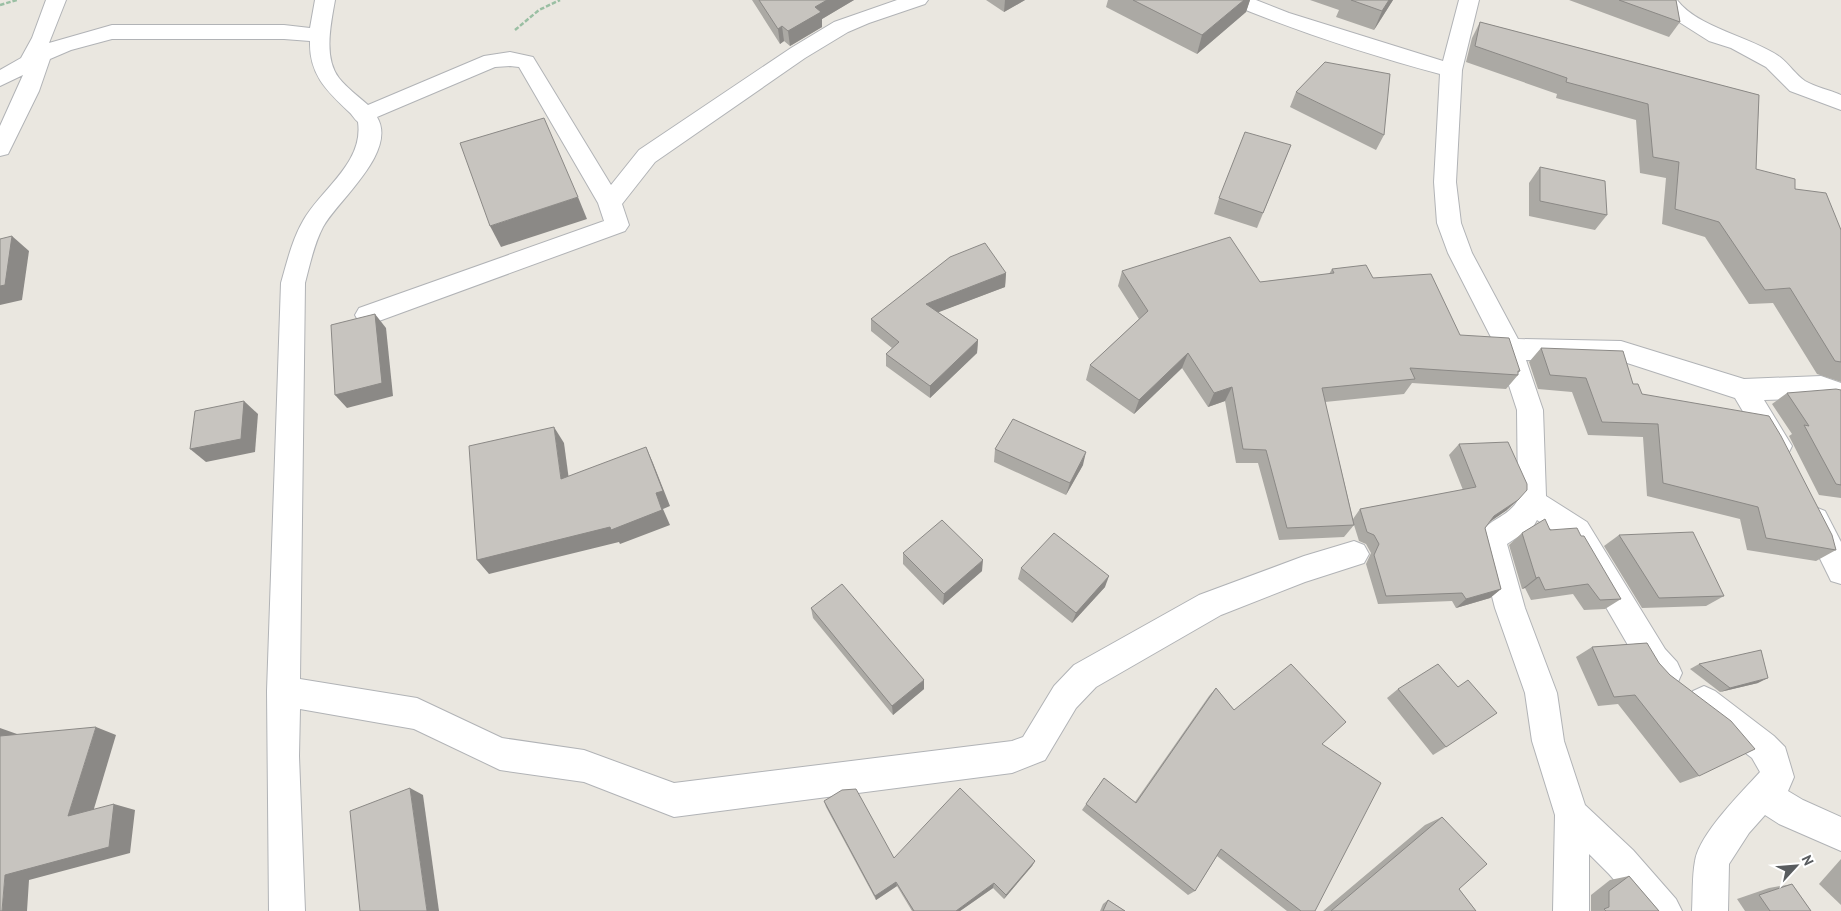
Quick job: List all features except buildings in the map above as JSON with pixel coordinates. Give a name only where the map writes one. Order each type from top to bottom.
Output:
[{"type":"street","points":[[0,148],[28,91],[35,59],[56,0]]},
{"type":"street","points":[[287,911],[282,756],[293,283],[301,253],[315,220],[365,155],[370,139],[369,123],[337,91],[325,74],[320,57],[320,36],[325,0]]},
{"type":"street","points":[[610,203],[647,156],[798,53],[841,27],[862,18],[918,0]]},
{"type":"street","points":[[1238,0],[1291,21],[1399,56],[1450,70]]},
{"type":"street","points":[[1468,0],[1450,70],[1445,182],[1449,223],[1460,253],[1510,349],[1530,410],[1532,502],[1522,518],[1491,538],[1510,608],[1541,693],[1548,741],[1572,815],[1571,911]]},
{"type":"street","points":[[1667,0],[1675,11],[1716,36],[1738,43],[1773,62],[1798,86],[1841,103]]},
{"type":"street","points":[[0,80],[35,59],[64,45],[112,32],[284,32],[320,36]]},
{"type":"street","points":[[363,115],[491,61],[510,60],[526,62],[610,203],[617,225],[481,275],[420,294],[368,315]]},
{"type":"street","points":[[1510,349],[1621,351],[1744,390],[1820,387],[1841,394]]},
{"type":"street","points":[[1744,390],[1775,440],[1787,465]]},
{"type":"street","points":[[1804,497],[1841,571]]},
{"type":"street","points":[[1532,502],[1577,531],[1654,660],[1665,672],[1763,746],[1773,759],[1778,777],[1738,821],[1712,860],[1710,911]]},
{"type":"street","points":[[283,691],[417,714],[500,754],[584,766],[674,800],[1002,758],[1027,753],[1034,749],[1065,697],[1085,676],[1210,605],[1304,569],[1354,554]]},
{"type":"street","points":[[1763,794],[1791,812],[1841,834]]},
{"type":"street","points":[[1572,815],[1621,862],[1664,911]]},
{"type":"path","points":[[0,6],[17,0]]}]
